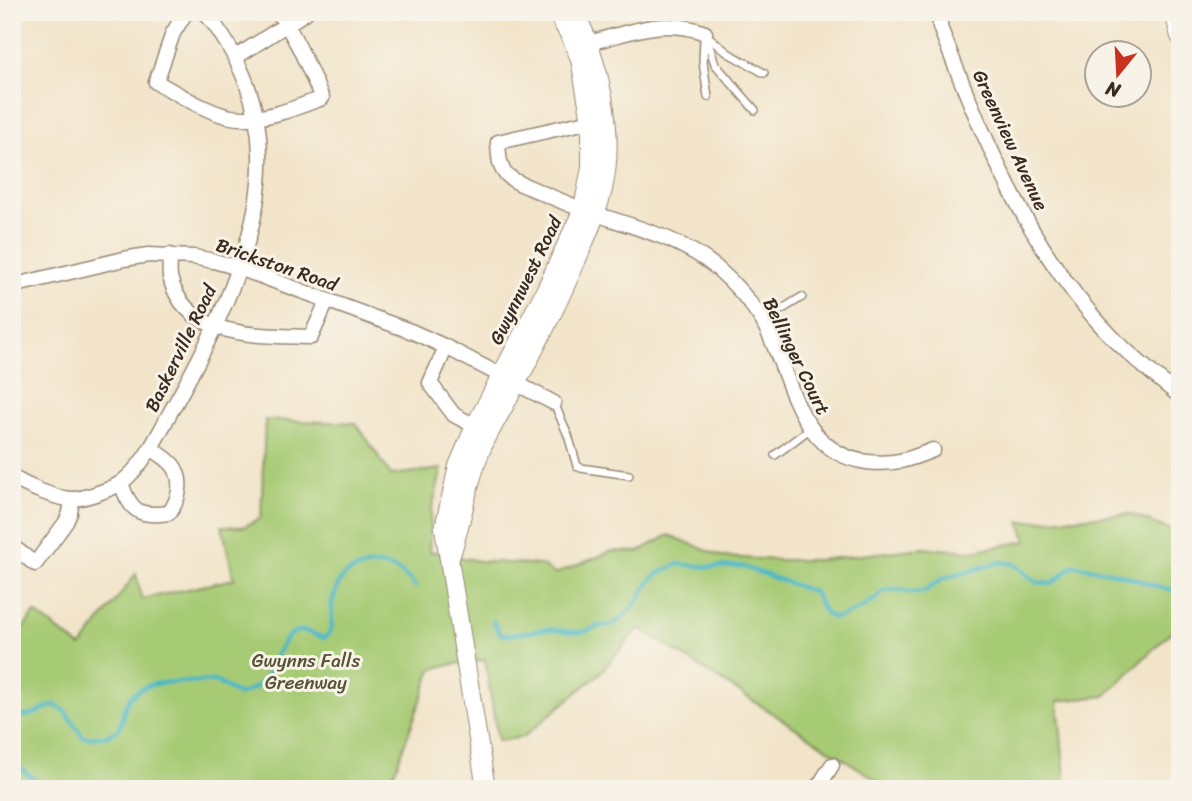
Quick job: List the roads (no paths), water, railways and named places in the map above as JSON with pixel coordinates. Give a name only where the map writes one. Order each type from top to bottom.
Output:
[{"type":"street","points":[[186,12],[173,33],[156,82],[217,113],[256,118],[322,98],[300,50],[278,12]]},
{"type":"street","name":"Baskerville Road","points":[[121,484],[150,448],[206,348],[239,268],[259,186],[260,153],[256,118],[248,89],[236,57],[205,12]]},
{"type":"street","points":[[236,57],[306,12]]},
{"type":"street","name":"Gwynnwest Road","points":[[556,12],[571,37],[583,46]]},
{"type":"street","name":"Gwynnwest Road","points":[[486,789],[449,561],[481,451],[482,429],[508,380],[568,281],[589,212],[603,186],[607,158],[598,119],[599,81],[583,46],[575,12]]},
{"type":"street","name":"Greenview Avenue","points":[[940,12],[940,27],[1002,174],[1026,220],[1076,295],[1146,369],[1180,396]]},
{"type":"street","points":[[1174,12],[1180,36]]},
{"type":"street","points":[[583,46],[649,27],[673,25],[705,33]]},
{"type":"street","name":"Bellinger Court","points":[[598,119],[498,142],[502,168],[506,174],[523,184],[589,212],[680,243],[719,270],[744,294],[762,321],[798,405],[811,428],[831,449],[857,460],[887,463],[908,461],[933,450]]},
{"type":"street","points":[[170,255],[170,275],[178,297],[194,315],[215,326],[240,334],[310,337],[327,301]]},
{"type":"street","name":"Brickston Road","points":[[12,286],[124,259],[148,256],[170,255],[214,261],[413,332],[554,403]]},
{"type":"street","points":[[446,347],[430,383],[454,415],[482,429]]},
{"type":"street","points":[[12,477],[27,486],[72,499],[96,494],[121,484],[127,502],[141,513],[169,513],[177,502],[179,486],[176,470],[150,448]]},
{"type":"street","points":[[12,546],[35,564],[66,522],[72,499]]},
{"type":"street","points":[[817,789],[832,765]]},
{"type":"lane","points":[[705,33],[728,54],[764,74]]},
{"type":"lane","points":[[705,33],[703,62],[708,97]]},
{"type":"lane","points":[[705,33],[715,64],[755,110]]},
{"type":"lane","points":[[762,321],[802,297]]},
{"type":"lane","points":[[554,403],[568,435],[577,466],[629,475]]},
{"type":"lane","points":[[775,455],[811,428]]},
{"type":"waterway","points":[[493,621],[500,634],[508,635],[548,629],[584,632],[610,625],[620,620],[635,605],[650,581],[659,573],[679,564],[741,566],[814,592],[824,612],[834,617],[858,610],[883,591],[924,591],[944,578],[1001,562],[1013,564],[1036,582],[1051,584],[1074,565],[1120,574],[1180,591]]},
{"type":"waterway","points":[[12,702],[16,710],[26,716],[55,705],[65,711],[83,737],[105,736],[119,728],[129,699],[151,685],[214,681],[239,695],[258,686],[289,636],[303,631],[324,638],[328,635],[332,627],[332,603],[335,593],[341,580],[349,572],[366,566],[382,565],[397,570],[415,586]]},
{"type":"waterway","points":[[12,762],[35,780],[41,789]]},
{"type":"park label","name":"Gwynns Falls Greenway","points":[[306,671]]}]
